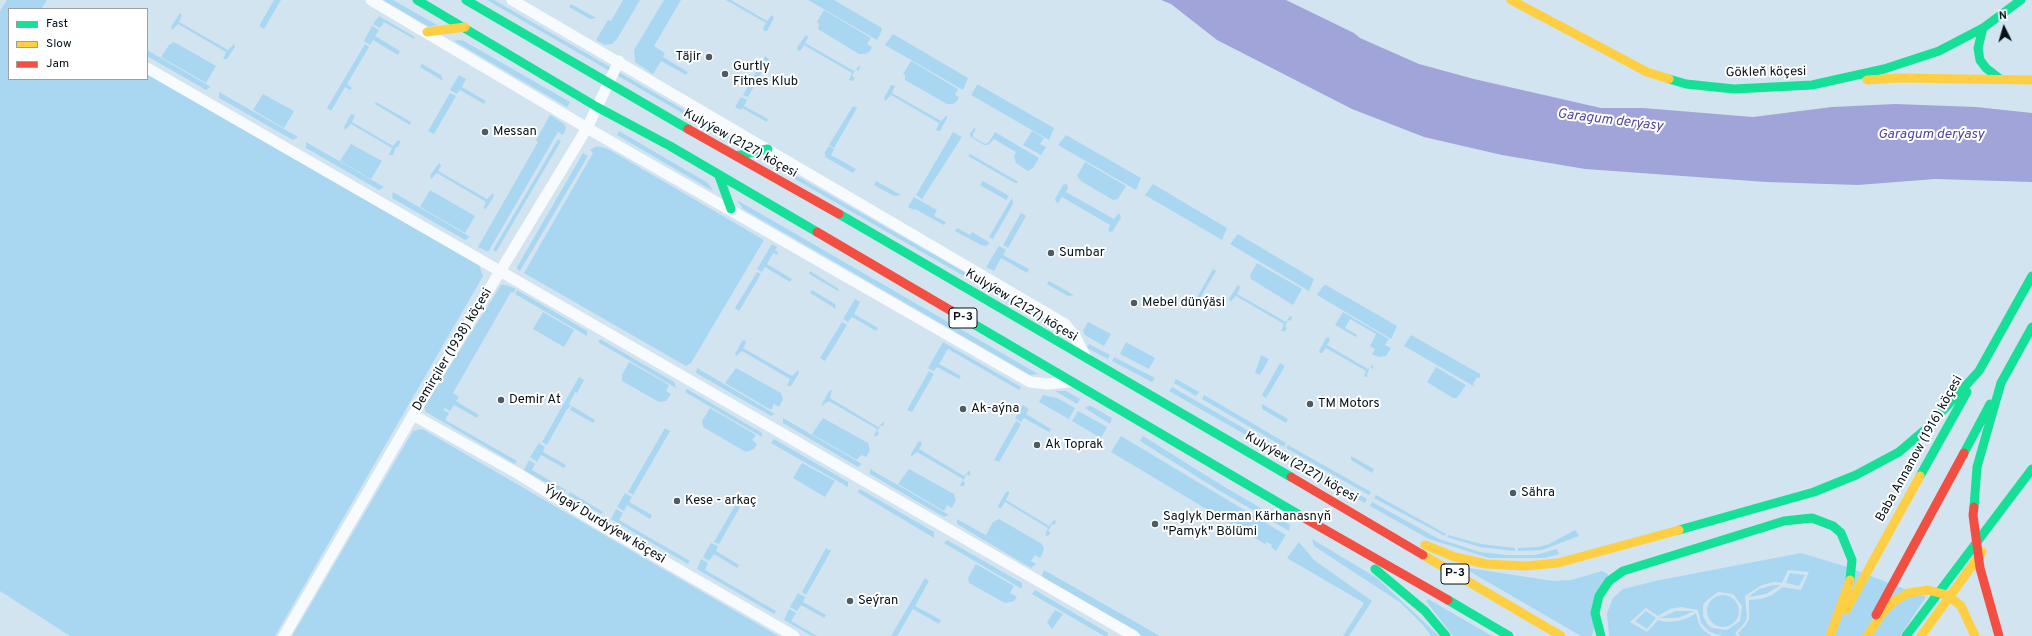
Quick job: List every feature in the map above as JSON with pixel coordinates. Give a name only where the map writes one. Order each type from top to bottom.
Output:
[{"type":"main road","name":"P-3","points":[[417,0],[465,27],[597,107],[670,146],[719,176],[784,212],[1288,509],[1509,636]]},
{"type":"main road","name":"Kulyýew (2127) köçesi","points":[[466,0],[475,3],[608,84],[872,233],[1561,636]]},
{"type":"main road","name":"Gökleň köçesi","points":[[1511,0],[1647,72],[1686,84],[1734,89],[1812,85],[1884,69],[1939,51],[1983,28],[2021,0]]},
{"type":"main road","points":[[427,32],[465,27]]},
{"type":"main road","points":[[1983,28],[1978,48],[1980,60],[1986,68],[2000,79]]},
{"type":"main road","points":[[1812,85],[1899,78],[2032,80]]},
{"type":"main road","points":[[736,156],[768,149]]},
{"type":"main road","points":[[719,176],[731,209]]},
{"type":"main road","name":"Baba Annanow (1916) köçesi","points":[[1830,636],[2032,276]]},
{"type":"main road","points":[[1866,636],[2032,327]]},
{"type":"main road","points":[[1350,512],[1455,557],[1486,564],[1525,566],[1558,563],[1814,492],[1856,475],[1899,452],[1926,429],[1979,370]]},
{"type":"main road","points":[[1999,636],[1980,568],[1973,515],[1974,492],[1982,446],[2001,383]]},
{"type":"main road","points":[[1906,636],[2032,469]]},
{"type":"main road","points":[[1921,636],[2032,485]]},
{"type":"main road","points":[[1601,636],[1595,613],[1599,596],[1609,581],[1623,571],[1784,521],[1804,518],[1812,518],[1833,526],[1846,542],[1851,554],[1851,576],[1830,636]]},
{"type":"main road","points":[[1330,532],[1411,598],[1434,621],[1446,636]]},
{"type":"main road","points":[[1866,636],[1893,602],[1908,593],[1928,590],[1947,595],[1954,600],[1966,614],[1975,634]]},
{"type":"street","points":[[371,0],[587,128],[731,209],[1030,382],[1047,384],[1071,382]]},
{"type":"street","points":[[512,0],[619,61],[1065,324],[1076,338],[1087,360]]},
{"type":"street","name":"Demirçiler (1938) köçesi","points":[[284,636],[414,415],[587,128],[619,61]]},
{"type":"street","points":[[148,69],[1134,636]]},
{"type":"street","name":"Ýylgaý Durdyýew köçesi","points":[[414,415],[517,473],[601,525],[794,636]]},
{"type":"shaded area","points":[[7,0],[47,0],[42,8],[8,8],[8,80],[148,80],[148,75],[479,265],[483,276],[275,636],[70,636],[0,591],[0,11]]},
{"type":"shaded area","points":[[274,0],[281,0],[264,29],[259,26]]},
{"type":"shaded area","points":[[383,0],[393,0],[437,25],[429,27]]},
{"type":"shaded area","points":[[487,0],[494,0],[743,144],[734,143]]},
{"type":"shaded area","points":[[623,0],[640,0],[617,39],[612,44],[605,45],[596,40],[608,20],[611,21]]},
{"type":"shaded area","points":[[664,0],[681,0],[654,46],[665,53],[663,57],[688,72],[686,75],[661,61],[653,74],[635,62],[634,50]]},
{"type":"shaded area","points":[[726,0],[731,0],[767,21],[772,15],[774,18],[767,31],[764,31],[763,28],[766,23]]},
{"type":"shaded area","points":[[808,0],[834,0],[882,28],[877,40]]},
{"type":"shaded area","points":[[571,4],[596,18],[590,19],[569,7]]},
{"type":"shaded area","points":[[824,10],[871,38],[867,44],[872,47],[870,51],[865,54],[859,54],[818,29],[819,24],[817,22]]},
{"type":"shaded area","points":[[180,13],[182,15],[179,22],[228,50],[234,44],[235,47],[227,59],[223,59],[226,52],[178,24],[172,30],[171,27]]},
{"type":"shaded area","points":[[379,16],[415,37],[414,39],[384,22],[380,28],[373,24]]},
{"type":"shaded area","points":[[372,26],[379,30],[375,36],[400,51],[398,55],[373,40],[370,45],[364,41]]},
{"type":"shaded area","points":[[893,34],[968,78],[963,90],[885,45]]},
{"type":"shaded area","points":[[807,35],[808,38],[805,43],[854,71],[856,69],[852,76],[855,78],[853,81],[849,80],[852,73],[804,45],[801,50],[798,51],[797,48]]},
{"type":"shaded area","points":[[454,41],[464,41],[570,102],[567,107]]},
{"type":"shaded area","points":[[174,42],[216,66],[206,83],[161,57],[169,45]]},
{"type":"shaded area","points":[[365,44],[369,47],[347,84],[352,88],[350,90],[345,87],[331,111],[327,108]]},
{"type":"shaded area","points":[[148,51],[211,87],[206,90],[148,57]]},
{"type":"shaded area","points":[[765,56],[769,59],[748,97],[743,95]]},
{"type":"shaded area","points":[[911,61],[958,89],[955,95],[959,97],[957,101],[953,104],[947,104],[905,80],[905,75],[903,74]]},
{"type":"shaded area","points":[[422,64],[441,75],[443,81],[420,67]]},
{"type":"shaded area","points":[[459,75],[466,79],[462,87],[486,101],[484,104],[460,90],[457,94],[450,90]]},
{"type":"shaded area","points":[[891,85],[895,86],[892,93],[941,121],[947,115],[947,118],[940,131],[936,130],[939,123],[891,95],[885,101],[884,98]]},
{"type":"shaded area","points":[[977,85],[1054,128],[1049,140],[971,95]]},
{"type":"shaded area","points":[[219,92],[298,137],[293,140],[219,98]]},
{"type":"shaded area","points":[[450,93],[456,96],[434,134],[428,131]]},
{"type":"shaded area","points":[[263,94],[294,111],[284,128],[253,110]]},
{"type":"shaded area","points":[[741,97],[747,100],[744,106],[768,119],[767,122],[742,108],[741,110],[735,107]]},
{"type":"shaded area","points":[[376,102],[411,122],[410,125],[375,104]]},
{"type":"shaded area","points":[[853,106],[857,108],[834,148],[829,145]]},
{"type":"shaded area","points":[[351,114],[355,115],[352,122],[393,146],[400,140],[400,143],[398,147],[396,147],[393,155],[389,155],[392,148],[351,124],[345,130],[344,127]]},
{"type":"shaded area","points":[[550,115],[563,123],[566,127],[565,131],[563,135],[558,132],[488,252],[478,247],[538,142],[536,140]]},
{"type":"shaded area","points":[[974,128],[976,129],[973,137],[985,144],[989,142],[995,132],[1039,158],[1033,168],[1028,171],[1016,163],[1014,156],[1016,152],[994,139],[988,145],[984,145],[971,137],[970,134]]},
{"type":"shaded area","points":[[619,131],[708,183],[713,191],[617,135]]},
{"type":"shaded area","points":[[1032,131],[1044,138],[1040,144],[1046,147],[1041,155],[1023,145]]},
{"type":"shaded area","points":[[953,132],[962,137],[922,199],[916,195]]},
{"type":"shaded area","points":[[1066,135],[1141,178],[1136,190],[1058,145]]},
{"type":"shaded area","points":[[558,139],[561,141],[496,252],[493,250]]},
{"type":"shaded area","points":[[306,142],[384,187],[379,190],[306,148]]},
{"type":"shaded area","points":[[351,144],[382,161],[371,179],[340,161]]},
{"type":"shaded area","points":[[597,146],[608,149],[764,240],[691,363],[686,366],[524,273],[593,153],[590,150]]},
{"type":"shaded area","points":[[829,146],[834,149],[831,155],[856,169],[853,173],[825,157],[825,152]]},
{"type":"shaded area","points":[[583,153],[588,156],[520,271],[517,267]]},
{"type":"shaded area","points":[[970,154],[1018,183],[1015,183],[968,156]]},
{"type":"shaded area","points":[[760,159],[769,160],[1046,319],[1056,329]]},
{"type":"shaded area","points":[[1085,162],[1126,186],[1118,199],[1113,200],[1081,181],[1077,176]]},
{"type":"shaded area","points":[[440,163],[441,166],[438,171],[487,199],[493,193],[494,196],[486,209],[483,208],[486,202],[437,173],[431,179],[430,176]]},
{"type":"shaded area","points":[[876,181],[901,195],[894,196],[874,185]]},
{"type":"shaded area","points":[[983,181],[1009,196],[1006,200],[980,185]]},
{"type":"shaded area","points":[[1067,184],[1068,188],[1066,192],[1114,219],[1118,214],[1120,214],[1121,218],[1112,232],[1108,231],[1110,225],[1062,197],[1058,203],[1056,202],[1055,199],[1063,185]]},
{"type":"shaded area","points":[[1153,184],[1227,228],[1222,240],[1145,195]]},
{"type":"shaded area","points":[[430,190],[475,216],[465,233],[420,207]]},
{"type":"shaded area","points":[[393,192],[470,237],[465,240],[392,198]]},
{"type":"shaded area","points":[[914,197],[937,210],[934,216],[946,222],[944,225],[915,209],[914,210],[908,207]]},
{"type":"shaded area","points":[[1012,198],[1013,204],[993,239],[989,237]]},
{"type":"shaded area","points":[[737,200],[1038,374],[1030,375],[743,209]]},
{"type":"shaded area","points":[[1021,213],[1026,216],[1008,248],[1003,245]]},
{"type":"shaded area","points":[[957,228],[970,235],[972,232],[990,243],[986,246],[981,245],[955,231]]},
{"type":"shaded area","points":[[1238,234],[1314,279],[1309,291],[1230,244]]},
{"type":"shaded area","points":[[772,244],[777,247],[775,250],[778,252],[777,255],[773,253],[767,264],[792,279],[790,282],[765,267],[762,272],[757,269]]},
{"type":"shaded area","points":[[999,246],[1006,250],[1003,255],[1029,269],[1027,273],[1001,258],[994,271],[986,267]]},
{"type":"shaded area","points":[[1257,263],[1302,289],[1293,305],[1251,279],[1250,275]]},
{"type":"shaded area","points":[[1213,269],[1216,271],[1196,305],[1194,303]]},
{"type":"shaded area","points":[[810,271],[839,289],[838,291],[809,274]]},
{"type":"shaded area","points":[[757,272],[761,274],[739,311],[735,308]]},
{"type":"shaded area","points":[[1049,281],[1074,295],[1068,296],[1047,284]]},
{"type":"shaded area","points":[[501,285],[506,285],[516,289],[513,293],[511,292],[453,393],[459,397],[456,401],[479,415],[477,418],[454,405],[450,411],[445,408],[443,410],[449,413],[445,420],[517,461],[515,464],[426,412],[424,407]]},
{"type":"shaded area","points":[[1239,285],[1240,288],[1237,294],[1286,322],[1289,317],[1292,316],[1291,321],[1288,320],[1285,331],[1281,331],[1284,324],[1236,296],[1230,302],[1229,299]]},
{"type":"shaded area","points":[[1326,285],[1397,326],[1391,339],[1317,295],[1323,286]]},
{"type":"shaded area","points":[[517,290],[587,331],[587,336],[515,294]]},
{"type":"shaded area","points":[[812,290],[835,304],[836,309],[810,293]]},
{"type":"shaded area","points":[[855,299],[860,302],[854,314],[878,328],[876,331],[852,317],[848,322],[843,319]]},
{"type":"shaded area","points":[[543,312],[574,330],[564,347],[533,329]]},
{"type":"shaded area","points":[[1343,312],[1389,339],[1385,345],[1391,348],[1386,356],[1378,357],[1372,354],[1375,349],[1370,346],[1376,334],[1350,319],[1345,328],[1357,335],[1356,337],[1335,325]]},
{"type":"shaded area","points":[[842,322],[847,325],[825,361],[820,358]]},
{"type":"shaded area","points":[[1088,322],[1111,334],[1104,346],[1085,335],[1083,331]]},
{"type":"shaded area","points":[[1411,335],[1480,374],[1480,378],[1477,377],[1473,384],[1475,387],[1404,346]]},
{"type":"shaded area","points":[[1329,337],[1330,340],[1327,345],[1368,369],[1370,368],[1367,374],[1368,377],[1364,376],[1366,371],[1326,348],[1322,353],[1320,353],[1319,351],[1326,338]]},
{"type":"shaded area","points":[[600,339],[674,382],[676,388],[598,342]]},
{"type":"shaded area","points":[[745,340],[746,343],[743,348],[792,376],[798,370],[799,373],[791,386],[787,386],[790,379],[742,351],[736,356],[735,354],[742,341]]},
{"type":"shaded area","points":[[943,342],[1021,387],[1019,390],[948,349],[939,364],[961,376],[959,379],[937,367],[934,371],[928,368]]},
{"type":"shaded area","points":[[1126,342],[1155,358],[1149,369],[1120,354]]},
{"type":"shaded area","points":[[1089,344],[1110,355],[1108,359],[1087,348]]},
{"type":"shaded area","points":[[1261,355],[1269,359],[1260,375],[1255,373]]},
{"type":"shaded area","points":[[1114,357],[1155,378],[1152,382],[1112,361]]},
{"type":"shaded area","points":[[629,362],[669,385],[666,391],[671,394],[666,401],[659,402],[622,381],[622,375]]},
{"type":"shaded area","points":[[1280,363],[1285,366],[1266,398],[1262,395]]},
{"type":"shaded area","points":[[1436,367],[1466,385],[1457,398],[1453,398],[1427,382]]},
{"type":"shaded area","points":[[697,368],[775,414],[771,416],[696,373]]},
{"type":"shaded area","points":[[736,368],[781,393],[783,399],[779,407],[774,404],[771,410],[725,383]]},
{"type":"shaded area","points":[[929,371],[934,374],[912,412],[907,410]]},
{"type":"shaded area","points":[[579,377],[584,380],[577,393],[575,392],[569,404],[571,405],[567,409],[547,445],[542,442]]},
{"type":"shaded area","points":[[1176,379],[1199,392],[1196,396],[1174,383]]},
{"type":"shaded area","points":[[1172,387],[1367,499],[1365,503],[1169,391]]},
{"type":"shaded area","points":[[687,389],[762,433],[762,437],[685,392]]},
{"type":"shaded area","points":[[832,390],[830,398],[878,427],[884,421],[884,426],[881,425],[877,431],[879,433],[877,436],[874,436],[877,429],[829,401],[822,406],[829,391]]},
{"type":"shaded area","points":[[1055,391],[1066,391],[1080,399],[1077,404]]},
{"type":"shaded area","points":[[1043,395],[1057,398],[1075,408],[1069,419],[1039,402]]},
{"type":"shaded area","points":[[1204,395],[1286,443],[1284,447],[1202,399]]},
{"type":"shaded area","points":[[1262,404],[1288,419],[1286,423],[1262,409]]},
{"type":"shaded area","points":[[1023,405],[1029,409],[1026,414],[1051,429],[1049,432],[1024,418],[1021,422],[1015,418]]},
{"type":"shaded area","points":[[572,406],[595,420],[593,423],[570,410]]},
{"type":"shaded area","points":[[1091,406],[1112,418],[1110,424],[1085,408]]},
{"type":"shaded area","points":[[710,408],[756,435],[752,440],[757,444],[754,449],[746,452],[703,427],[702,421]]},
{"type":"shaded area","points":[[1078,411],[1107,427],[1101,438],[1072,421]]},
{"type":"shaded area","points":[[783,418],[862,464],[858,467],[783,423]]},
{"type":"shaded area","points":[[823,418],[868,443],[870,450],[866,457],[861,455],[857,460],[812,434]]},
{"type":"shaded area","points":[[1016,421],[1021,424],[999,462],[994,460]]},
{"type":"shaded area","points":[[665,428],[670,431],[633,495],[628,492]]},
{"type":"shaded area","points":[[421,429],[778,636],[292,636],[413,431]]},
{"type":"shaded area","points":[[1121,436],[1286,535],[1276,551],[1271,547],[1272,545],[1267,542],[1265,544],[1111,452]]},
{"type":"shaded area","points":[[1143,436],[1223,486],[1290,525],[1289,531],[1220,491],[1140,441]]},
{"type":"shaded area","points":[[774,439],[848,482],[848,487],[771,443]]},
{"type":"shaded area","points":[[921,441],[922,444],[919,449],[964,476],[970,470],[970,476],[967,474],[963,481],[965,483],[964,486],[960,486],[963,479],[917,452],[911,457],[911,454],[918,442]]},
{"type":"shaded area","points":[[539,443],[545,447],[543,452],[566,465],[564,468],[541,455],[537,462],[530,457]]},
{"type":"shaded area","points":[[1288,445],[1371,492],[1369,495],[1286,448]]},
{"type":"shaded area","points":[[1351,456],[1374,469],[1372,473],[1351,460]]},
{"type":"shaded area","points":[[529,460],[535,464],[532,470],[566,490],[564,493],[524,470]]},
{"type":"shaded area","points":[[802,463],[835,481],[825,497],[793,478]]},
{"type":"shaded area","points":[[870,469],[949,515],[944,517],[870,474]]},
{"type":"shaded area","points":[[909,469],[954,494],[956,500],[952,508],[947,505],[944,511],[898,484]]},
{"type":"shaded area","points":[[860,489],[934,532],[934,538],[857,492]]},
{"type":"shaded area","points":[[1009,491],[1006,500],[1049,526],[1056,520],[1055,525],[1052,524],[1048,531],[1051,532],[1048,536],[1045,535],[1048,528],[1005,502],[1001,508],[999,508],[998,506],[1006,492]]},
{"type":"shaded area","points":[[570,492],[603,512],[601,514],[568,495]]},
{"type":"shaded area","points":[[625,493],[632,497],[629,502],[652,515],[650,519],[627,505],[624,511],[617,507]]},
{"type":"shaded area","points":[[1376,495],[1446,534],[1445,536],[1374,498]]},
{"type":"shaded area","points":[[1372,502],[1439,539],[1480,552],[1507,555],[1535,555],[1557,549],[1559,554],[1545,558],[1489,558],[1429,539],[1370,506]]},
{"type":"shaded area","points":[[736,504],[740,507],[719,544],[714,542]]},
{"type":"shaded area","points":[[616,509],[623,513],[619,520],[690,561],[688,564],[611,519]]},
{"type":"shaded area","points":[[957,519],[1030,560],[986,535],[993,522],[999,519],[1042,544],[1044,548],[1043,552],[1040,558],[1035,555],[1031,561],[1036,564],[1031,568],[957,524]]},
{"type":"shaded area","points":[[1575,530],[1579,536],[1542,550],[1518,551],[1518,548],[1539,547],[1549,544]]},
{"type":"shaded area","points":[[1448,535],[1481,544],[1515,548],[1515,551],[1480,547],[1447,537]]},
{"type":"shaded area","points":[[1312,539],[1377,578],[1439,636],[1431,636],[1423,625],[1401,603],[1314,546]]},
{"type":"shaded area","points":[[947,540],[1022,583],[1022,589],[944,543]]},
{"type":"shaded area","points":[[1299,542],[1314,560],[1372,601],[1349,636],[1343,636],[1364,603],[1287,558]]},
{"type":"shaded area","points":[[711,543],[718,546],[716,551],[739,565],[737,568],[714,554],[709,561],[703,557]]},
{"type":"shaded area","points":[[826,548],[831,551],[806,595],[802,592]]},
{"type":"shaded area","points":[[1801,553],[1844,566],[1926,597],[1900,636],[1740,636],[1738,633],[1746,625],[1749,619],[1749,600],[1761,599],[1772,595],[1783,587],[1801,590],[1809,572],[1788,570],[1782,583],[1774,582],[1762,585],[1745,596],[1747,618],[1744,624],[1735,633],[1737,636],[1722,636],[1710,632],[1701,623],[1698,610],[1681,607],[1670,609],[1658,616],[1646,608],[1630,622],[1647,632],[1658,620],[1666,622],[1678,621],[1690,617],[1696,613],[1699,624],[1703,630],[1712,636],[1609,636],[1607,613],[1613,598],[1623,589],[1655,581]],"holes":[[[1718,592],[1733,594],[1742,606],[1740,621],[1727,630],[1712,628],[1708,625],[1703,616],[1703,605]]]},
{"type":"shaded area","points":[[701,559],[708,563],[705,570],[776,611],[774,614],[697,569]]},
{"type":"shaded area","points":[[976,564],[1014,586],[1010,593],[1017,597],[1014,601],[1005,603],[969,583],[968,578]]},
{"type":"shaded area","points":[[1462,567],[1553,581],[1571,580],[1602,571],[1608,574],[1592,636],[1581,636]]},
{"type":"shaded area","points":[[1044,570],[1160,636],[1143,636],[1044,579],[1042,575]]},
{"type":"shaded area","points":[[1790,573],[1805,575],[1799,586],[1786,583]]},
{"type":"shaded area","points":[[925,578],[929,581],[915,606],[941,620],[939,624],[913,609],[897,636],[891,636]]},
{"type":"shaded area","points":[[1773,585],[1781,585],[1766,594],[1748,597],[1759,589]]},
{"type":"shaded area","points":[[1035,590],[1108,633],[1108,636],[1104,636],[1032,594]]},
{"type":"shaded area","points":[[798,593],[805,597],[803,602],[826,615],[824,618],[801,605],[797,611],[790,607]]},
{"type":"shaded area","points":[[1720,595],[1726,595],[1736,602],[1739,611],[1738,617],[1732,624],[1726,627],[1720,627],[1710,620],[1707,614],[1707,608],[1714,598]]},
{"type":"shaded area","points":[[1428,599],[1492,636],[1453,636],[1426,601]]},
{"type":"shaded area","points":[[789,609],[796,613],[791,621],[817,636],[812,636],[784,620]]},
{"type":"shaded area","points":[[1055,610],[1063,614],[1052,629],[1047,622]]},
{"type":"shaded area","points":[[1646,611],[1656,618],[1647,629],[1635,621]]},
{"type":"shaded area","points":[[1676,611],[1694,611],[1678,618],[1660,618]]},
{"type":"water","name":"Garagum derýasy","points":[[1161,0],[1286,0],[1354,33],[1360,38],[1419,64],[1474,79],[1601,108],[1643,108],[1753,117],[1832,107],[1895,104],[1976,107],[2032,113],[2032,182],[1935,179],[1858,185],[1766,182],[1585,169],[1502,155],[1424,137],[1352,109],[1217,40],[1171,4]]},
{"type":"traffic: fast","points":[[417,0],[597,107],[670,146],[817,232]]},
{"type":"traffic: fast","points":[[466,0],[688,129]]},
{"type":"traffic: fast","points":[[1669,79],[1686,84],[1734,89],[1812,85],[1884,69],[1939,51],[1983,28],[2021,0]]},
{"type":"traffic: fast","points":[[1983,28],[1978,48],[1980,60],[1986,68],[2000,79]]},
{"type":"traffic: fast","points":[[736,156],[768,149]]},
{"type":"traffic: fast","points":[[719,176],[731,209]]},
{"type":"traffic: fast","points":[[839,214],[1291,477]]},
{"type":"traffic: fast","points":[[1979,371],[2032,276]]},
{"type":"traffic: fast","points":[[960,316],[1301,516]]},
{"type":"traffic: fast","points":[[2001,383],[2032,327]]},
{"type":"traffic: fast","points":[[1679,530],[1814,492],[1856,475],[1899,452],[1926,429],[1979,371]]},
{"type":"traffic: fast","points":[[1974,507],[1977,467],[2001,383]]},
{"type":"traffic: fast","points":[[1920,476],[1967,392]]},
{"type":"traffic: fast","points":[[1964,453],[1990,404]]},
{"type":"traffic: fast","points":[[1906,636],[2032,469]]},
{"type":"traffic: fast","points":[[1601,636],[1595,613],[1599,596],[1609,581],[1623,571],[1784,521],[1812,518],[1833,526],[1841,533],[1852,560],[1850,580]]},
{"type":"traffic: fast","points":[[1375,569],[1425,611],[1446,636]]},
{"type":"traffic: fast","points":[[1448,600],[1509,636]]},
{"type":"traffic: slow","points":[[1511,0],[1647,72],[1669,79]]},
{"type":"traffic: slow","points":[[427,32],[465,27]]},
{"type":"traffic: slow","points":[[1867,80],[1899,78],[2032,80]]},
{"type":"traffic: slow","points":[[1846,610],[1920,476]]},
{"type":"traffic: slow","points":[[1425,545],[1455,557],[1486,564],[1525,566],[1558,563],[1679,530]]},
{"type":"traffic: slow","points":[[1921,636],[1982,552]]},
{"type":"traffic: slow","points":[[1423,555],[1561,636]]},
{"type":"traffic: slow","points":[[1830,636],[1850,580]]},
{"type":"traffic: slow","points":[[1867,636],[1883,612],[1893,602],[1908,593],[1928,590],[1947,595],[1961,606],[1975,636]]},
{"type":"traffic: jam","points":[[688,129],[839,214]]},
{"type":"traffic: jam","points":[[817,232],[960,316]]},
{"type":"traffic: jam","points":[[1876,615],[1964,453]]},
{"type":"traffic: jam","points":[[1291,477],[1423,555]]},
{"type":"traffic: jam","points":[[1974,507],[1973,515],[1980,568],[1999,636]]},
{"type":"traffic: jam","points":[[1301,516],[1448,600]]},
{"type":"place","name":"Täjir","points":[[709,57]]},
{"type":"place","name":"Gurtly Fitnes Klub","points":[[725,74]]},
{"type":"place","name":"Messan","points":[[485,132]]},
{"type":"place","name":"Sumbar","points":[[1051,253]]},
{"type":"place","name":"Mebel dünýäsi","points":[[1134,303]]},
{"type":"place","name":"Demir At","points":[[501,400]]},
{"type":"place","name":"TM Motors","points":[[1310,404]]},
{"type":"place","name":"Ak-aýna","points":[[963,409]]},
{"type":"place","name":"Ak Toprak","points":[[1037,445]]},
{"type":"place","name":"Sähra","points":[[1513,493]]},
{"type":"place","name":"Kese - arkaç","points":[[677,501]]},
{"type":"place","name":"Saglyk Derman Kärhanasnyň \"Pamyk\" Bölümi","points":[[1155,524]]},
{"type":"place","name":"Seýran","points":[[850,601]]}]
